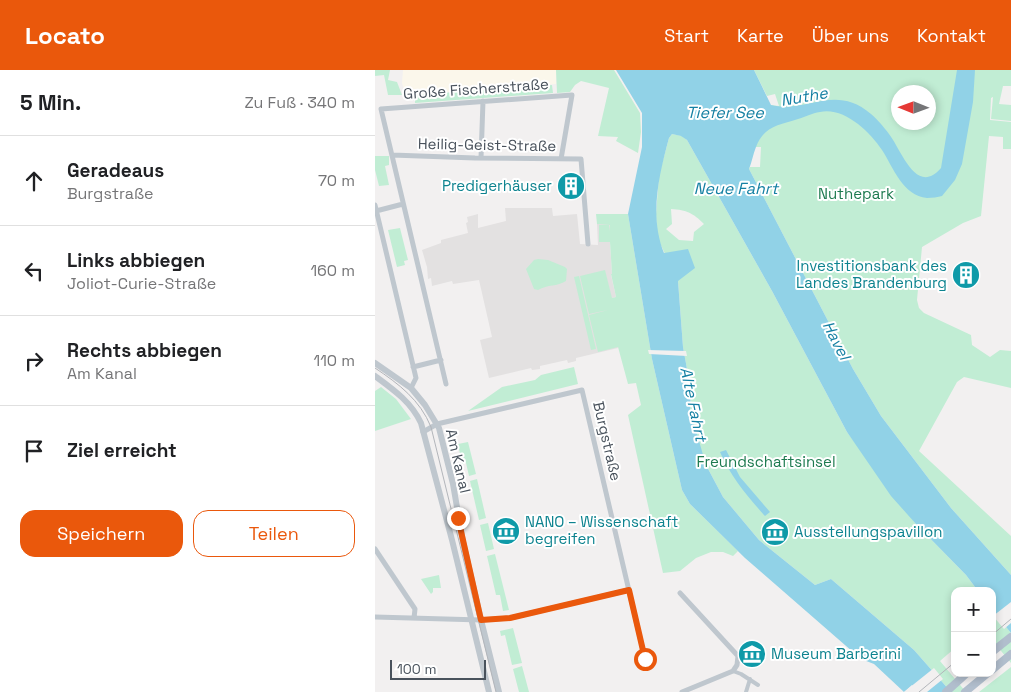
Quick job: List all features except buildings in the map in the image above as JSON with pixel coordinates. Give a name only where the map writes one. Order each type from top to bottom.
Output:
[{"type":"main road","points":[[996,649],[1011,637]]},
{"type":"main road","points":[[996,667],[1009,656]]},
{"type":"main road","points":[[946,692],[962,677]]},
{"type":"main road","points":[[965,692],[983,677]]},
{"type":"street","name":"Große Fischerstraße","points":[[392,155],[381,109],[572,95],[561,159]]},
{"type":"street","points":[[481,158],[483,101]]},
{"type":"street","points":[[392,155],[446,384]]},
{"type":"street","name":"Heilig-Geist-Straße","points":[[392,155],[581,159],[588,244]]},
{"type":"street","points":[[382,368],[375,376],[405,398],[416,378],[376,208],[403,204]]},
{"type":"street","points":[[413,366],[441,360]]},
{"type":"street","name":"Am Kanal","points":[[375,363],[411,388],[437,424],[453,484],[475,620],[489,692]]},
{"type":"street","name":"Burgstraße","points":[[423,432],[437,424],[582,390],[645,659]]},
{"type":"street","name":"Am Kanal","points":[[405,398],[416,412],[423,432],[475,620],[499,692]]},
{"type":"street","points":[[375,549],[415,609],[414,618]]},
{"type":"street","points":[[375,617],[475,620],[510,618],[629,590]]},
{"type":"street","points":[[680,592],[738,656],[733,672],[682,692]]},
{"type":"street","points":[[733,672],[750,679],[758,685]]},
{"type":"street","points":[[745,692],[750,679]]},
{"type":"shaded area","points":[[403,70],[556,70],[556,84],[406,95],[402,83]]},
{"type":"shaded area","points":[[505,208],[552,208],[553,216],[577,214],[580,244],[598,245],[597,224],[610,224],[611,275],[616,297],[612,298],[615,310],[609,311],[618,348],[576,358],[576,361],[568,363],[567,360],[540,366],[540,369],[532,370],[531,368],[489,378],[480,340],[492,337],[479,280],[453,284],[452,281],[432,286],[431,278],[428,279],[422,250],[441,243],[441,240],[468,233],[467,217],[478,214],[478,228],[506,221]]},
{"type":"green space","points":[[375,70],[390,70],[388,80],[397,82],[402,95],[388,95],[384,75],[375,76]]},
{"type":"green space","points":[[556,70],[614,70],[640,113],[641,132],[638,153],[616,141],[618,137],[598,136],[609,88],[581,81],[570,92],[557,93]]},
{"type":"green space","name":"Nuthepark","points":[[754,70],[1011,70],[1011,86],[1003,86],[999,104],[1011,105],[1011,121],[991,119],[993,97],[991,98],[990,120],[1011,122],[1011,149],[1003,149],[1003,137],[989,136],[981,216],[963,223],[922,247],[917,300],[919,308],[924,313],[971,335],[972,345],[990,357],[1000,350],[1011,351],[1011,388],[964,377],[957,382],[919,451],[1011,536],[1011,575],[951,508],[881,416],[853,369],[749,169],[750,167],[760,167],[761,147],[755,147],[762,134],[770,105],[779,106],[775,94],[767,96]]},
{"type":"green space","points":[[552,85],[553,93],[415,103],[415,95]]},
{"type":"green space","name":"Freundschaftsinsel","points":[[672,134],[682,136],[687,140],[772,291],[847,432],[916,524],[966,575],[975,587],[951,587],[951,651],[940,661],[951,674],[951,677],[953,677],[966,692],[951,692],[914,650],[831,579],[815,585],[759,540],[723,497],[706,465],[697,440],[690,410],[691,391],[683,347],[678,281],[657,237],[656,214],[659,175],[669,138]],"holes":[[[671,209],[686,211],[704,224],[694,232],[693,241],[679,240],[666,229],[672,224]]]},
{"type":"green space","points":[[375,156],[389,156],[389,165],[385,166],[389,185],[379,186],[375,170]]},
{"type":"green space","points":[[596,214],[628,214],[652,359],[682,490],[690,504],[738,551],[733,556],[723,552],[711,552],[696,558],[680,571],[663,573],[628,415],[641,405],[636,383],[628,384],[618,347],[598,352],[589,315],[608,310],[589,314],[580,276],[605,270],[612,298],[616,297],[611,274],[610,242],[599,242],[599,225],[609,225],[610,231],[610,225],[597,224]]},
{"type":"green space","points":[[400,228],[408,260],[404,261],[405,265],[397,267],[388,230]]},
{"type":"green space","points":[[534,260],[548,260],[565,267],[567,269],[566,281],[538,290],[534,289],[526,269]]},
{"type":"green space","points":[[579,276],[596,349],[591,350],[574,277]]},
{"type":"green space","points":[[574,367],[578,384],[468,411],[502,387],[535,380],[541,375]]},
{"type":"green space","points":[[381,387],[396,399],[411,419],[375,431],[375,391]]},
{"type":"green space","points":[[468,442],[476,474],[469,476],[466,463],[462,464],[458,444]]},
{"type":"green space","points":[[477,479],[486,518],[479,520],[470,481]]},
{"type":"green space","points":[[488,523],[494,549],[486,551],[480,525]]},
{"type":"green space","points":[[495,554],[509,610],[503,611],[500,595],[496,595],[487,556]]},
{"type":"green space","points":[[439,575],[441,588],[433,588],[431,594],[421,579]]},
{"type":"green space","points":[[996,615],[1011,633],[1011,663],[996,645]]},
{"type":"green space","points":[[513,628],[522,663],[512,665],[505,635],[501,636],[500,631]]},
{"type":"green space","points":[[522,666],[529,692],[519,692],[513,669]]},
{"type":"green space","points":[[1011,667],[1011,692],[979,692]]},
{"type":"water","points":[[616,70],[754,70],[771,105],[797,106],[833,100],[858,105],[878,121],[894,141],[910,167],[917,174],[924,177],[932,175],[941,168],[957,70],[975,70],[973,102],[962,164],[955,180],[942,196],[927,198],[911,192],[900,180],[882,150],[863,128],[847,117],[829,111],[814,113],[768,130],[759,140],[749,169],[853,369],[881,416],[951,508],[1011,575],[1011,633],[996,615],[996,587],[975,587],[966,575],[891,496],[847,432],[772,291],[687,140],[681,136],[672,134],[669,138],[659,181],[656,210],[659,239],[664,253],[688,249],[695,268],[678,281],[683,347],[691,391],[690,410],[706,465],[723,497],[759,540],[815,585],[831,579],[914,650],[951,692],[918,692],[912,685],[904,692],[874,664],[861,659],[745,558],[690,504],[682,490],[652,359],[628,214],[642,147],[642,113]]},
{"type":"water","points":[[726,450],[740,477],[770,512],[765,516],[729,470],[720,452]]},
{"type":"pier","points":[[648,350],[686,351],[687,356],[649,354]]},
{"type":"pier","points":[[1011,602],[1011,623],[1004,629],[996,620],[996,614]]},
{"type":"pier","points":[[934,668],[943,679],[927,692],[915,692],[912,688],[904,692]]},
{"type":"tram line","points":[[375,368],[408,393],[421,409],[431,427],[496,692]]},
{"type":"tram line","points":[[996,632],[1011,619]]},
{"type":"tram line","points":[[919,692],[951,665]]},
{"type":"place","name":"Predigerhäuser","points":[[571,186]]},
{"type":"place","name":"Investitionsbank des Landes Brandenburg","points":[[966,275]]},
{"type":"place","name":"NANO – Wissenschaft begreifen","points":[[506,531]]},
{"type":"place","name":"Ausstellungspavillon","points":[[775,532]]},
{"type":"place","name":"Museum Barberini","points":[[752,654]]},
{"type":"route","points":[[458,518],[481,620],[510,618],[629,590],[645,659]]},
{"type":"water label","name":"Nuthe","points":[[804,96]]},
{"type":"water label","name":"Tiefer See","points":[[725,112]]},
{"type":"water label","name":"Neue Fahrt","points":[[736,188]]},
{"type":"water label","name":"Havel","points":[[837,340]]},
{"type":"water label","name":"Alte Fahrt","points":[[694,404]]}]
